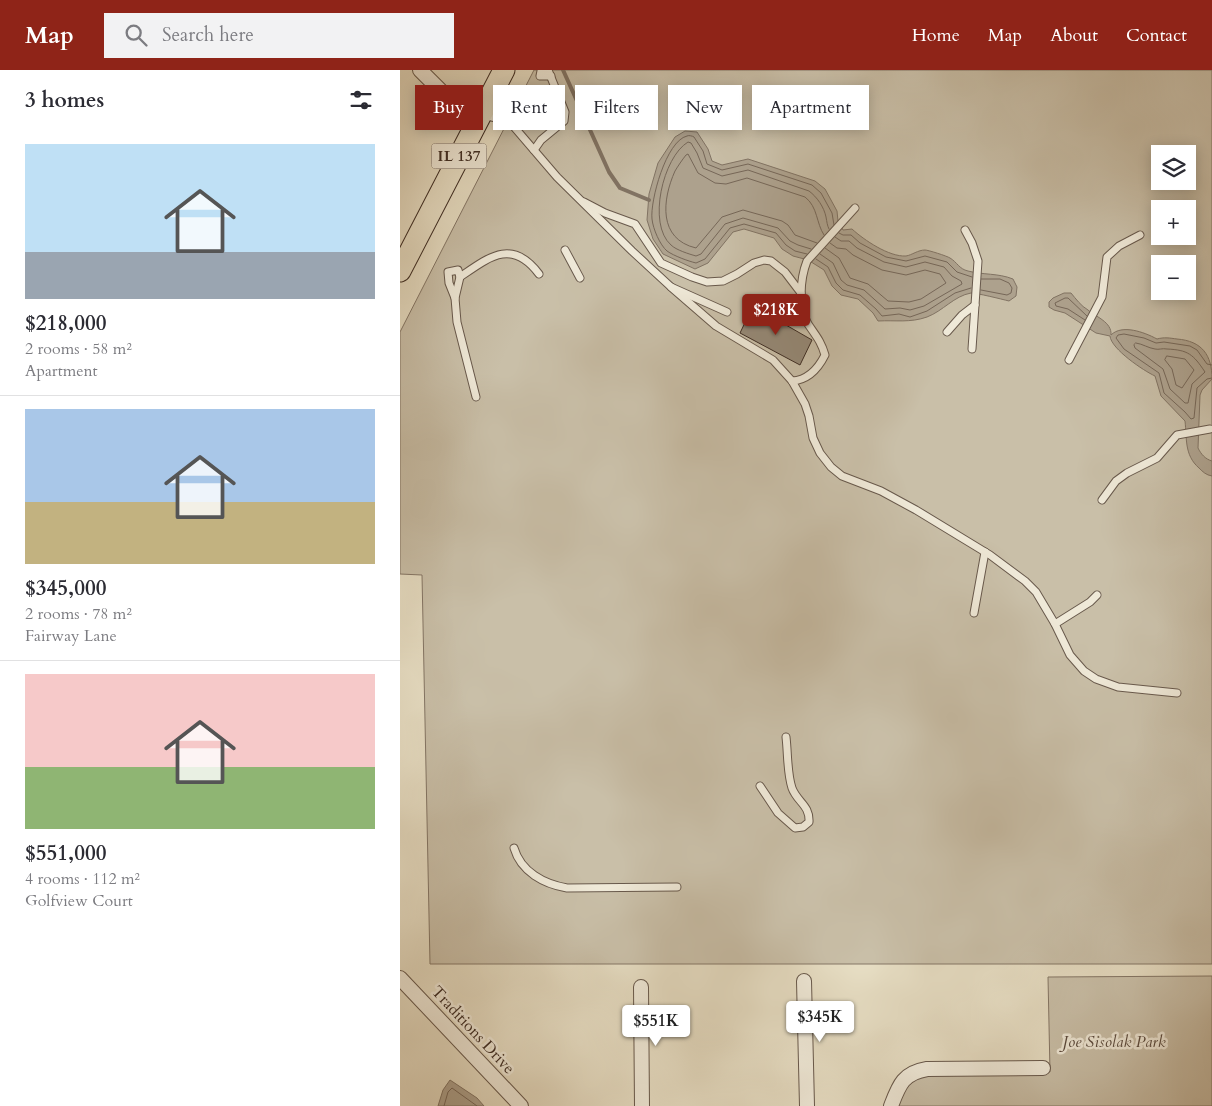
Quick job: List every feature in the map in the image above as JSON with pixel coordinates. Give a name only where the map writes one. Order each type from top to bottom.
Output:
[{"type":"main road","name":"IL 137","points":[[483,108],[504,70]]},
{"type":"main road","name":"IL 137","points":[[400,272],[472,130]]},
{"type":"street","points":[[420,70],[435,85]]},
{"type":"street","name":"Traditions Drive","points":[[400,978],[521,1106]]},
{"type":"street","points":[[804,981],[807,1106]]},
{"type":"street","points":[[641,987],[642,1106]]},
{"type":"street","points":[[891,1106],[898,1087],[908,1076],[917,1071],[926,1069],[1044,1068]]},
{"type":"lane","points":[[534,150],[541,140],[564,121],[565,112],[548,72]]},
{"type":"lane","points":[[483,115],[509,121],[557,178],[671,287],[716,326],[773,360],[792,381],[807,410],[813,438],[820,453],[831,467],[842,476],[881,491],[916,510],[1010,569],[1036,592],[1055,624],[1070,655],[1084,671],[1096,679],[1118,686],[1177,693]]},
{"type":"lane","points":[[580,201],[635,224],[660,263],[692,277],[707,282],[723,281],[754,264],[764,260],[771,260],[778,264],[802,293]]},
{"type":"lane","points":[[792,381],[799,380],[819,367],[825,355],[821,342],[807,323],[802,310],[802,293],[807,261],[855,208]]},
{"type":"lane","points":[[965,230],[978,261],[972,349]]},
{"type":"lane","points":[[1070,360],[1102,297],[1107,256],[1119,246],[1140,235]]},
{"type":"lane","points":[[565,250],[580,278]]},
{"type":"lane","points":[[460,277],[478,264],[497,254],[514,254],[531,264],[539,274]]},
{"type":"lane","points":[[455,298],[460,277],[458,270],[448,272],[449,283],[455,298],[457,322],[476,397]]},
{"type":"lane","points":[[671,287],[727,312]]},
{"type":"lane","points":[[947,332],[975,301]]},
{"type":"lane","points":[[1102,500],[1116,481],[1127,473],[1157,458],[1177,435],[1210,430]]},
{"type":"lane","points":[[974,613],[985,552]]},
{"type":"lane","points":[[1055,624],[1090,602],[1097,595]]},
{"type":"lane","points":[[760,786],[778,813],[795,828],[803,827],[809,822],[810,812],[793,791],[791,785],[786,737]]},
{"type":"lane","points":[[514,848],[517,859],[528,871],[552,886],[567,888],[677,887]]},
{"type":"green space","points":[[534,70],[1212,70],[1212,964],[430,964],[422,575],[400,574],[400,332],[503,130],[565,130],[565,85],[526,85]]},
{"type":"green space","name":"Joe Sisolak Park","points":[[1212,976],[1212,1106],[896,1106],[909,1085],[918,1078],[931,1073],[1050,1072],[1048,977]]},
{"type":"water","points":[[685,131],[697,132],[708,149],[712,161],[722,165],[748,159],[815,181],[825,189],[837,211],[838,221],[843,230],[852,229],[870,243],[885,251],[899,256],[906,256],[927,250],[950,258],[965,270],[1013,279],[1017,287],[1016,296],[1009,301],[971,293],[959,297],[938,311],[921,319],[878,321],[873,313],[858,299],[841,295],[832,286],[824,270],[808,260],[793,256],[782,249],[774,238],[744,229],[733,232],[708,263],[695,269],[663,254],[653,239],[647,220],[649,194],[658,163],[675,137]]},
{"type":"water","points":[[1064,293],[1071,293],[1083,306],[1103,320],[1111,330],[1111,335],[1121,330],[1133,330],[1157,339],[1186,340],[1199,346],[1204,351],[1208,356],[1212,370],[1212,379],[1200,395],[1198,448],[1207,459],[1212,461],[1212,476],[1203,472],[1191,458],[1187,446],[1185,421],[1161,396],[1155,376],[1136,365],[1122,353],[1110,336],[1096,333],[1065,313],[1049,307],[1049,302],[1053,298]]},
{"type":"water","points":[[450,1080],[477,1098],[484,1106],[438,1106],[443,1090]]},
{"type":"building","points":[[753,306],[812,340],[800,365],[740,333]]},
{"type":"waterway","points":[[563,70],[609,172],[620,188],[649,200]]}]
